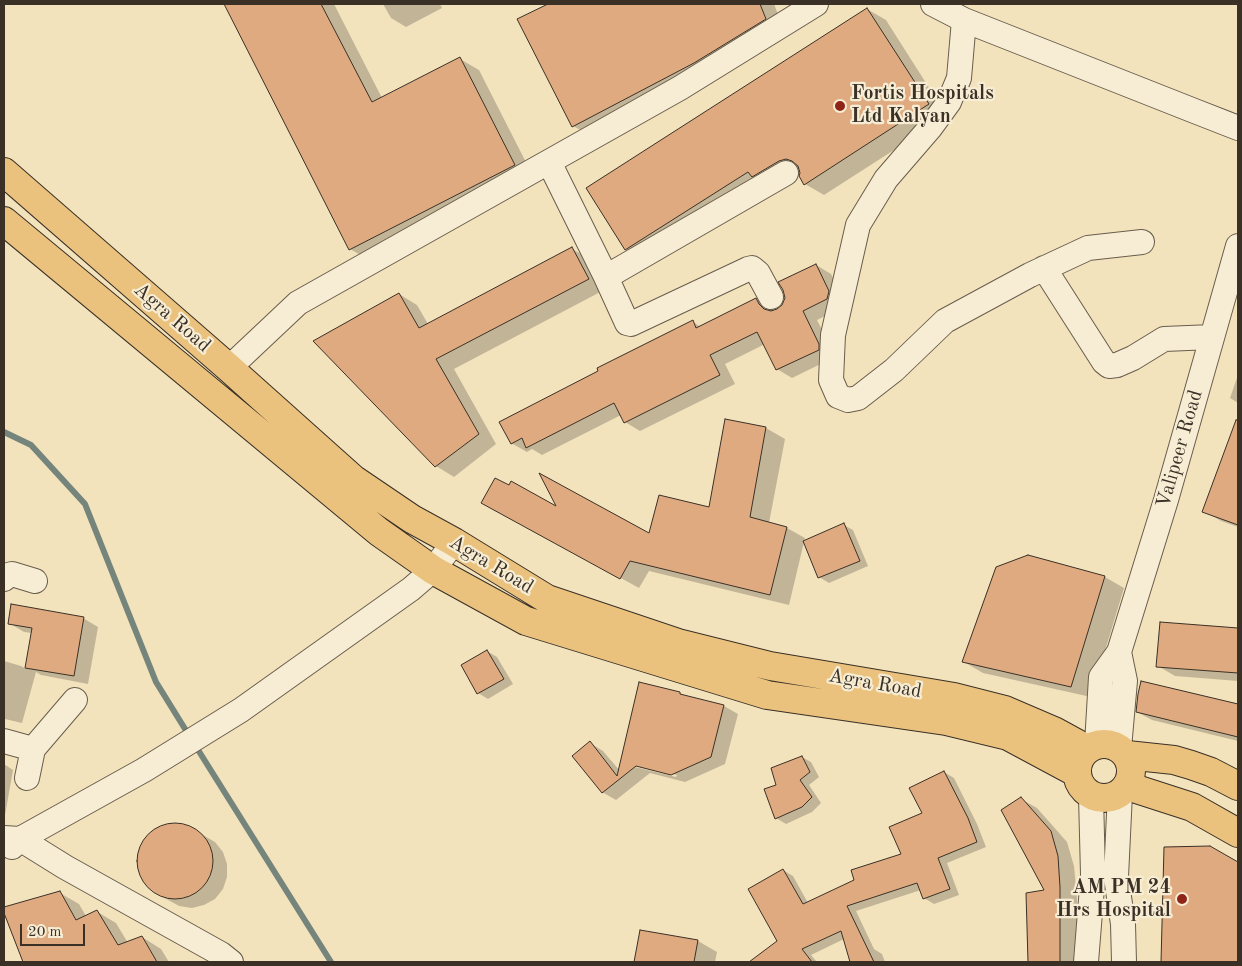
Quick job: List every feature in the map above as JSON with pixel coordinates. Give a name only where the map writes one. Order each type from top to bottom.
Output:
[{"type":"main road","name":"Agra Road","points":[[4,172],[229,368],[352,479],[412,519],[454,542],[547,599],[678,643],[770,666],[954,698],[1005,710],[1101,754]]},
{"type":"main road","name":"Agra Road","points":[[4,220],[379,532],[433,570],[526,621],[766,695],[946,721],[1008,736],[1101,754],[1174,760],[1211,772],[1238,786]]},
{"type":"main road","points":[[1101,754],[1131,765],[1131,776],[1124,789],[1111,797],[1091,796],[1084,790],[1079,781],[1101,754]]},
{"type":"main road","points":[[1124,789],[1192,807],[1238,833]]},
{"type":"street","points":[[229,368],[298,303],[680,88],[816,4]]},
{"type":"street","points":[[933,4],[964,20],[1238,128]]},
{"type":"street","points":[[964,20],[959,78],[949,102],[930,128],[886,179],[858,225],[833,335],[831,380],[838,396],[848,400],[858,398],[894,370],[945,321],[1044,268],[1088,248],[1142,242]]},
{"type":"street","points":[[550,162],[626,321],[630,324],[752,268],[758,273],[771,297]]},
{"type":"street","points":[[606,277],[786,173]]},
{"type":"street","name":"Valipeer Road","points":[[1101,754],[1125,681],[1119,652],[1166,500],[1212,337],[1234,277],[1238,246]]},
{"type":"street","points":[[1044,268],[1104,362],[1109,366],[1117,365],[1133,358],[1164,339],[1212,337]]},
{"type":"street","points":[[9,844],[144,770],[241,710],[411,588],[433,570],[454,542]]},
{"type":"street","points":[[4,579],[12,574],[35,581]]},
{"type":"street","points":[[27,778],[34,749],[75,700]]},
{"type":"street","points":[[4,741],[34,749]]},
{"type":"street","points":[[1124,789],[1116,876],[1123,924],[1124,962]]},
{"type":"street","points":[[1086,962],[1093,876],[1091,796]]},
{"type":"street","points":[[9,844],[65,866],[221,954],[230,962]]},
{"type":"building","points":[[224,4],[321,4],[372,102],[460,57],[515,165],[349,250]]},
{"type":"building","points":[[548,4],[760,4],[766,19],[694,63],[572,127],[517,19]]},
{"type":"building","points":[[867,8],[929,104],[804,185],[799,176],[798,166],[786,159],[779,161],[752,177],[748,172],[625,250],[586,188]]},
{"type":"building","points":[[572,247],[589,279],[436,359],[479,434],[435,467],[313,341],[399,293],[419,328]]},
{"type":"building","points":[[816,264],[829,291],[827,299],[803,311],[819,344],[819,350],[776,370],[757,332],[710,355],[720,375],[624,423],[614,403],[526,448],[522,438],[511,444],[499,422],[598,371],[597,368],[693,320],[696,328],[756,298],[764,309],[771,311],[777,309],[782,305],[785,298],[778,282]]},
{"type":"building","points":[[725,419],[766,427],[750,517],[787,527],[770,595],[630,561],[620,579],[481,503],[495,478],[509,485],[511,481],[556,506],[539,473],[649,533],[659,495],[709,507]]},
{"type":"building","points":[[1236,420],[1238,420],[1238,525],[1202,512]]},
{"type":"building","points":[[844,523],[860,561],[818,578],[803,541]]},
{"type":"building","points":[[1028,555],[1105,576],[1071,687],[962,662],[996,567]]},
{"type":"building","points":[[11,604],[84,617],[74,676],[25,668],[32,628],[8,624]]},
{"type":"building","points":[[1160,622],[1238,628],[1238,673],[1156,667]]},
{"type":"building","points":[[487,650],[504,679],[477,694],[461,665]]},
{"type":"building","points":[[1141,681],[1238,704],[1238,737],[1136,712]]},
{"type":"building","points":[[639,682],[724,705],[711,757],[671,775],[636,766],[602,793],[572,756],[590,741],[617,776]]},
{"type":"building","points":[[802,756],[810,772],[800,780],[812,797],[802,807],[775,819],[764,789],[776,785],[771,768]]},
{"type":"building","points":[[944,771],[968,818],[977,842],[938,858],[950,889],[923,899],[917,883],[847,906],[874,962],[850,962],[841,931],[802,949],[812,962],[749,962],[777,941],[748,889],[783,869],[803,904],[854,880],[851,870],[901,854],[889,827],[922,813],[909,788]]},
{"type":"building","points":[[1021,797],[1051,831],[1058,856],[1060,962],[1028,962],[1026,893],[1044,890],[1001,810]]},
{"type":"building","points":[[183,823],[196,829],[207,840],[213,853],[211,876],[196,893],[183,899],[167,899],[154,893],[139,876],[137,853],[143,840],[160,825]]},
{"type":"building","points":[[1210,846],[1238,862],[1238,962],[1161,962],[1164,847]]},
{"type":"building","points":[[60,891],[76,920],[97,910],[118,945],[142,936],[157,962],[23,962],[4,913],[4,907]]},
{"type":"building","points":[[640,930],[698,940],[694,962],[634,962]]},
{"type":"waterway","points":[[4,432],[31,445],[85,504],[156,682],[190,737]]},
{"type":"waterway","points":[[195,745],[331,962]]},
{"type":"place","name":"Fortis Hospitals Ltd Kalyan","points":[[840,106]]},
{"type":"place","name":"AM PM 24 Hrs Hospital","points":[[1182,899]]}]
